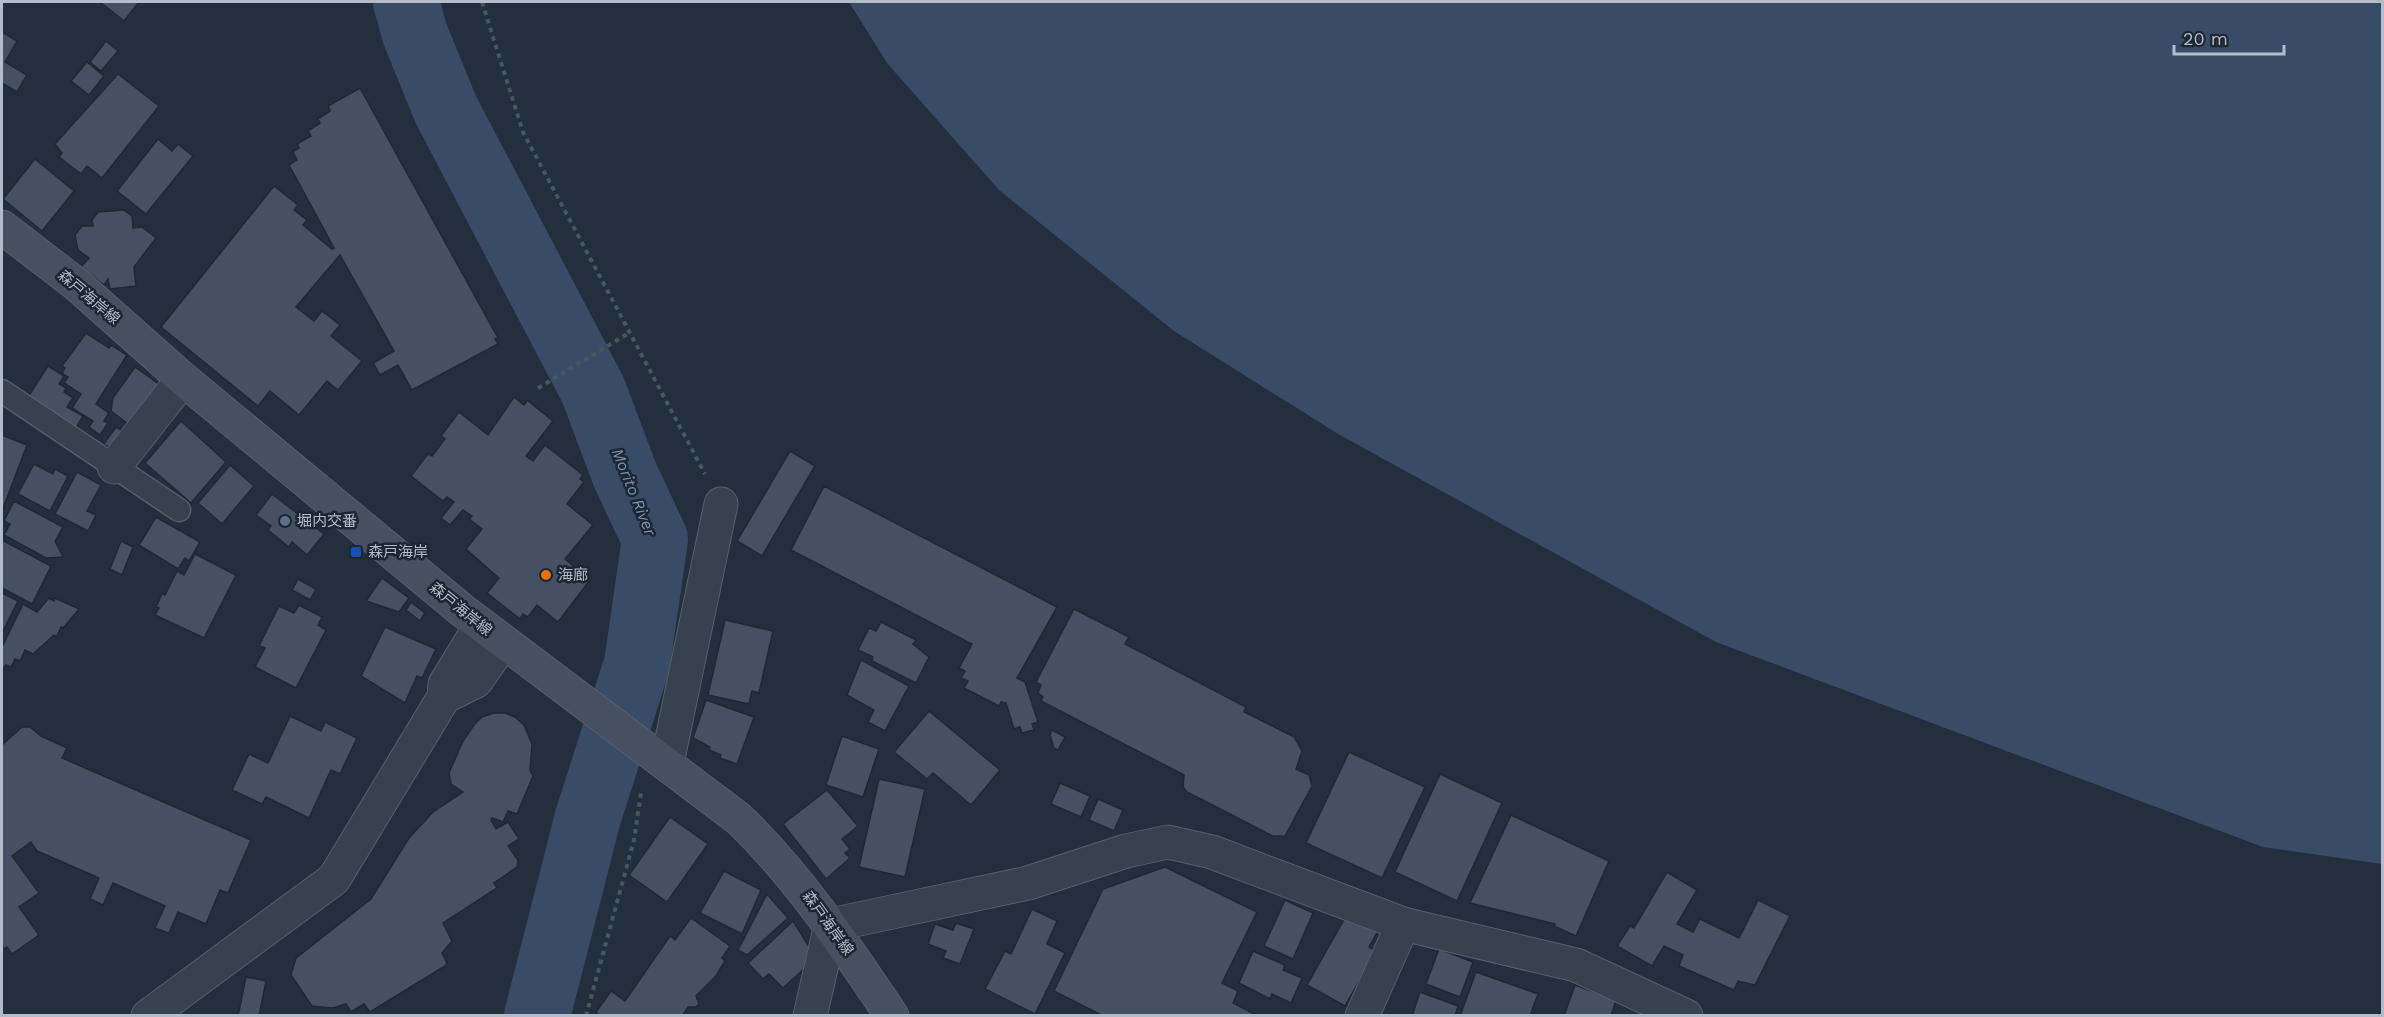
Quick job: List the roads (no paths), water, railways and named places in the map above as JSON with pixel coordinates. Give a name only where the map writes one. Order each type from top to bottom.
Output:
[{"type":"main road","name":"森戸海岸線","points":[[2,227],[76,284],[183,379],[492,634],[739,819],[777,855],[831,925],[892,1016]]},
{"type":"street","points":[[114,466],[183,379]]},
{"type":"street","points":[[667,763],[721,504]]},
{"type":"street","points":[[148,1016],[334,879],[444,697],[476,681],[492,634]]},
{"type":"street","points":[[810,1016],[831,925],[1028,883],[1126,851],[1168,842],[1212,852],[1403,924],[1576,965],[1647,1007],[1686,1016]]},
{"type":"street","points":[[1362,1016],[1403,924]]},
{"type":"lane","points":[[2,391],[179,510]]},
{"type":"water","points":[[849,2],[2382,2],[2382,864],[2263,847],[1716,642],[1340,435],[1174,331],[999,190],[887,63]]},
{"type":"waterway","name":"Morito River","points":[[406,2],[415,34],[446,110],[593,390],[625,475],[655,539],[637,664],[588,817],[537,1016]]},
{"type":"place","name":"堀内交番","points":[[285,521]]},
{"type":"place","name":"森戸海岸","points":[[356,552]]},
{"type":"place","name":"海廊","points":[[546,575]]}]
